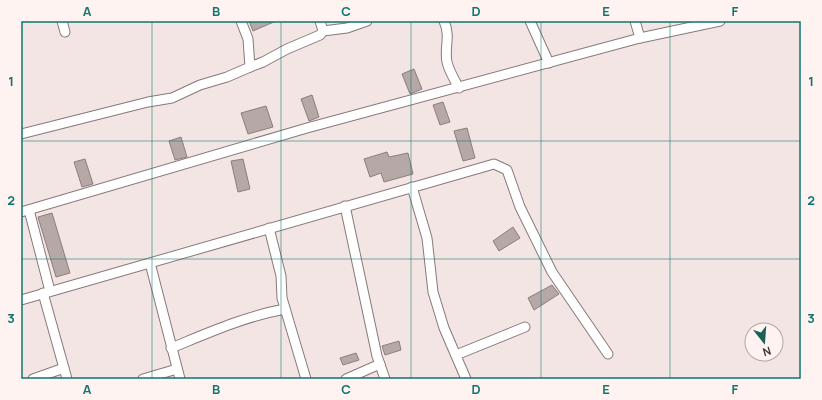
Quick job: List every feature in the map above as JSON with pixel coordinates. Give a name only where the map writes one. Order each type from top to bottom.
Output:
[{"type":"street","points":[[62,21],[65,32]]},
{"type":"street","points":[[241,21],[248,39],[250,67]]},
{"type":"street","points":[[320,21],[323,31]]},
{"type":"street","points":[[21,133],[148,102],[165,100],[200,85],[227,77],[263,62],[287,49],[317,37],[323,31],[347,28],[367,21]]},
{"type":"street","points":[[444,21],[448,33],[446,60],[458,88]]},
{"type":"street","points":[[530,21],[549,63]]},
{"type":"street","points":[[635,21],[640,38]]},
{"type":"street","points":[[67,379],[25,211],[307,128],[640,38],[720,21]]},
{"type":"street","points":[[21,300],[494,164],[507,170],[520,207],[552,272],[608,354]]},
{"type":"street","points":[[412,187],[427,238],[433,292],[444,328],[466,379]]},
{"type":"street","points":[[346,206],[380,364],[385,379]]},
{"type":"street","points":[[269,228],[281,276],[282,298],[306,379]]},
{"type":"street","points":[[150,263],[180,379]]},
{"type":"street","points":[[171,348],[239,321],[285,308]]},
{"type":"street","points":[[456,356],[526,327]]},
{"type":"street","points":[[346,379],[380,364]]},
{"type":"street","points":[[33,379],[64,368]]},
{"type":"street","points":[[143,379],[177,369]]},
{"type":"building","points":[[249,21],[276,21],[253,31]]},
{"type":"building","points":[[414,69],[422,89],[410,94],[402,74]]},
{"type":"building","points":[[312,95],[319,117],[309,121],[301,99]]},
{"type":"building","points":[[443,102],[450,122],[440,125],[433,105]]},
{"type":"building","points":[[266,106],[273,127],[248,134],[241,113]]},
{"type":"building","points":[[467,128],[475,158],[463,161],[454,131]]},
{"type":"building","points":[[181,137],[187,157],[175,160],[169,141]]},
{"type":"building","points":[[387,152],[389,157],[408,153],[413,174],[384,182],[381,173],[370,177],[364,159]]},
{"type":"building","points":[[85,159],[93,184],[82,187],[74,162]]},
{"type":"building","points":[[243,159],[250,189],[238,192],[231,161]]},
{"type":"building","points":[[52,213],[70,273],[56,277],[38,217]]},
{"type":"building","points":[[513,227],[520,238],[499,251],[493,241]]},
{"type":"building","points":[[552,285],[559,294],[534,310],[528,298]]},
{"type":"building","points":[[399,341],[401,350],[385,355],[382,346]]},
{"type":"building","points":[[356,353],[359,360],[343,365],[340,358]]}]
